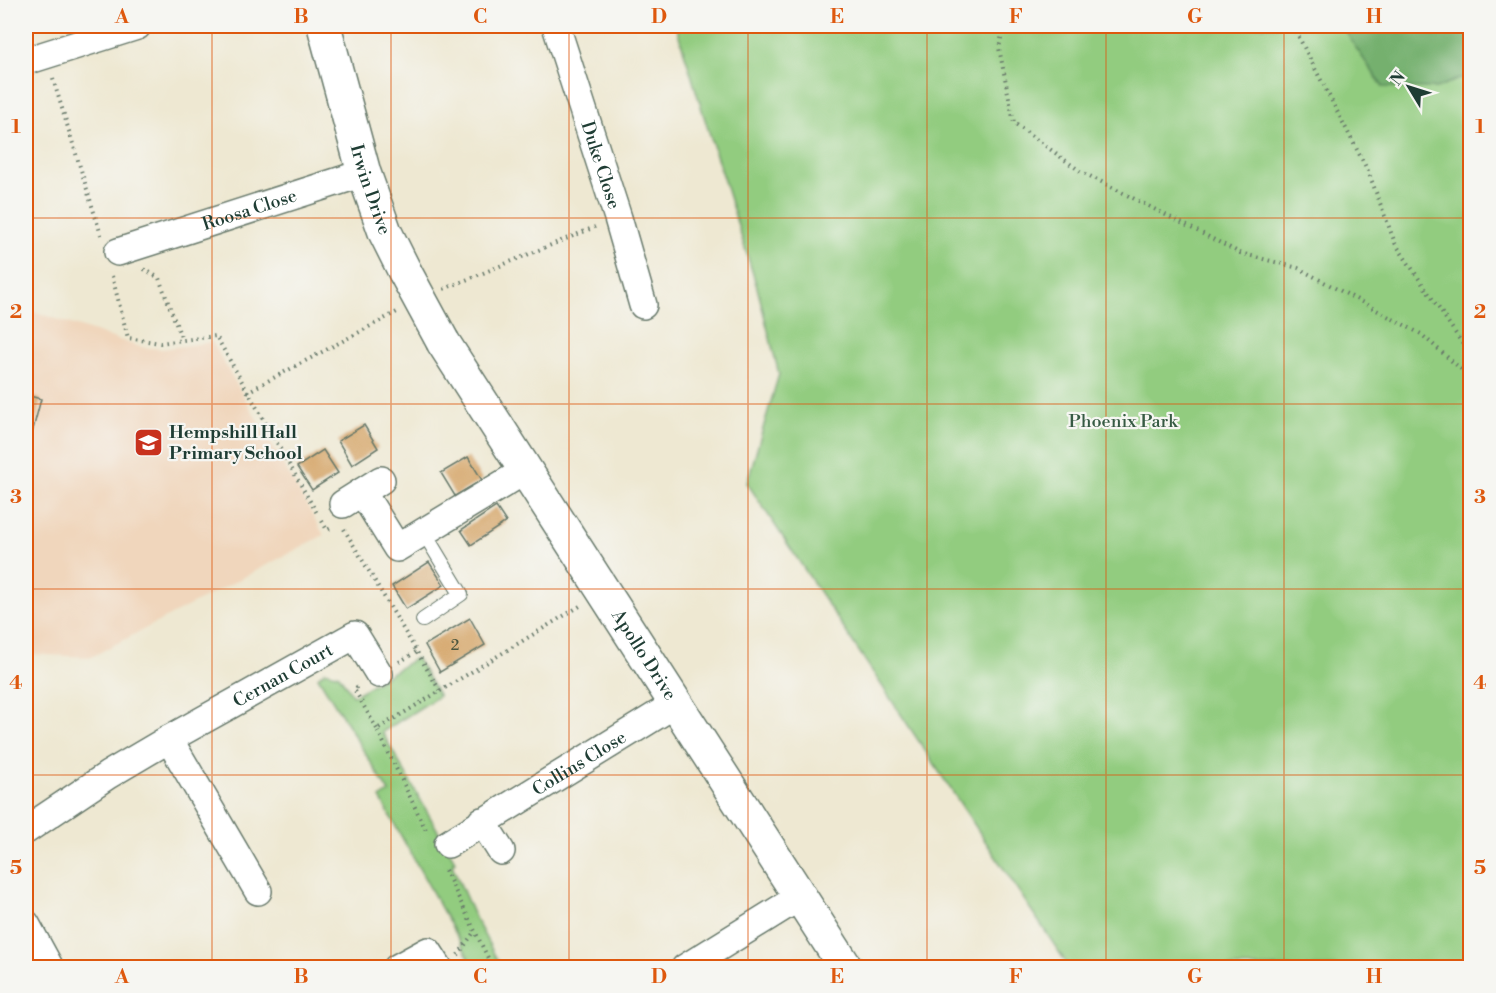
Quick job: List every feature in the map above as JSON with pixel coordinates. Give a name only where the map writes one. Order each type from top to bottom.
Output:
[{"type":"street","points":[[38,57],[137,26]]},
{"type":"street","name":"Irwin Drive","points":[[324,26],[364,173],[385,232],[444,342]]},
{"type":"street","name":"Duke Close","points":[[556,26],[618,218],[643,305]]},
{"type":"street","name":"Roosa Close","points":[[126,256],[364,173]]},
{"type":"street","name":"Apollo Drive","points":[[444,342],[846,968]]},
{"type":"street","points":[[362,492],[397,548],[526,470]]},
{"type":"street","name":"Cernan Court","points":[[26,830],[108,775],[355,635],[379,674]]},
{"type":"street","name":"Collins Close","points":[[439,845],[675,704]]},
{"type":"street","points":[[170,739],[258,891]]},
{"type":"street","points":[[482,821],[501,851]]},
{"type":"street","points":[[686,968],[801,896]]},
{"type":"street","points":[[26,924],[50,968]]},
{"type":"street","points":[[397,968],[428,951],[447,964]]},
{"type":"lane","points":[[423,531],[461,594],[423,620]]},
{"type":"path","points":[[1004,26],[999,48],[1014,123],[1080,171],[1240,253],[1298,268],[1421,333],[1470,377]]},
{"type":"path","points":[[1293,26],[1368,171],[1395,243],[1470,355]]},
{"type":"path","points":[[38,57],[50,72],[126,256],[128,338],[160,343],[216,336],[327,530],[340,522],[440,691]]},
{"type":"path","points":[[455,284],[618,218]]},
{"type":"path","points":[[126,256],[159,278],[182,340]]},
{"type":"path","points":[[247,392],[394,313]]},
{"type":"path","points":[[493,968],[439,845],[377,729],[604,591]]},
{"type":"path","points":[[447,964],[462,952],[475,931]]},
{"type":"shaded area","name":"Hempshill Hall Primary School","points":[[26,309],[140,347],[163,349],[212,342],[324,535],[91,657],[26,654]]},
{"type":"green space","name":"Phoenix Park","points":[[676,26],[1470,26],[1470,967],[1069,967],[747,483],[779,374],[757,287]]},
{"type":"green space","points":[[1343,26],[1470,26],[1470,75],[1436,88],[1383,87]]},
{"type":"green space","points":[[416,658],[439,696],[382,732],[455,861],[452,865],[474,916],[501,967],[474,967],[380,798],[389,792],[318,677],[325,671],[339,675],[353,696]]},
{"type":"building","points":[[26,395],[41,399],[26,456]]},
{"type":"building","points":[[364,425],[378,448],[352,465],[338,441]]},
{"type":"building","points":[[323,450],[338,473],[312,490],[297,467]]},
{"type":"building","points":[[468,457],[482,480],[455,496],[441,473]]},
{"type":"building","points":[[496,507],[506,522],[471,545],[461,530]]},
{"type":"building","points":[[429,562],[444,585],[406,609],[392,586]]},
{"type":"building","points":[[470,618],[485,645],[440,672],[425,645]]},
{"type":"place","name":"Hempshill Hall Primary School","points":[[148,442]]}]
